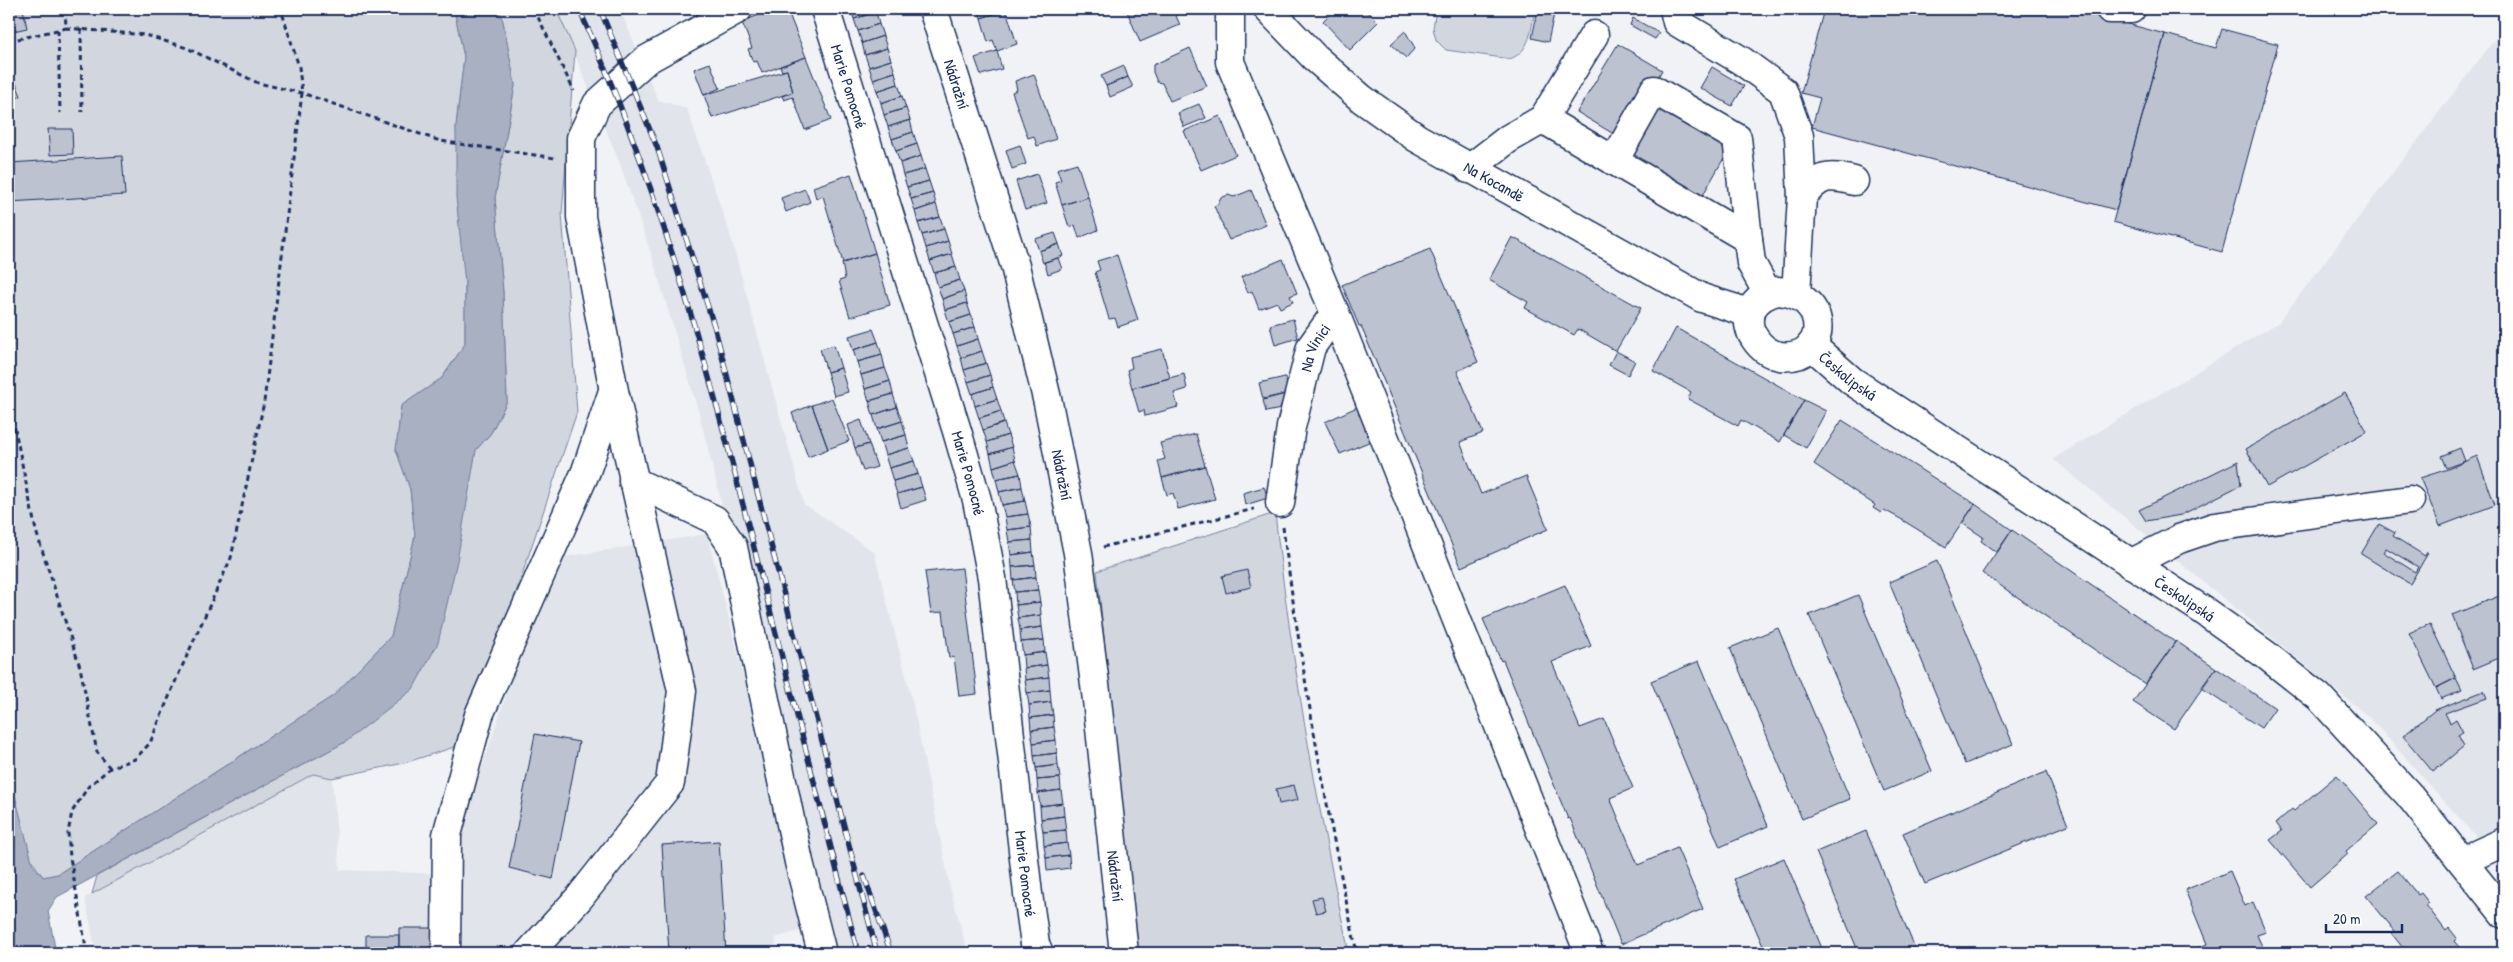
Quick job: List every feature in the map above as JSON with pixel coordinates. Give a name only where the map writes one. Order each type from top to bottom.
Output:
[{"type":"street","points":[[529,953],[580,897],[670,783],[682,691],[633,481],[581,217],[581,138],[597,104],[646,60],[738,9]]},
{"type":"street","name":"Marie Pomocné","points":[[825,9],[954,422],[976,500],[992,578],[1028,894],[1038,953]]},
{"type":"street","name":"Nádražní","points":[[934,9],[1015,266],[1048,403],[1078,553],[1097,700],[1124,953]]},
{"type":"street","name":"Na Vinici","points":[[1230,9],[1230,62],[1335,313],[1311,347],[1291,427],[1280,502]]},
{"type":"street","name":"Na Kocandě","points":[[1268,9],[1314,57],[1362,100],[1417,138],[1469,169],[1702,298],[1749,313]]},
{"type":"street","points":[[1674,9],[1677,22],[1742,61],[1783,91],[1799,136],[1802,197],[1796,294]]},
{"type":"street","points":[[2110,9],[2131,9]]},
{"type":"street","points":[[1469,169],[1508,139],[1543,120],[1594,35]]},
{"type":"street","points":[[1614,161],[1654,90],[1737,138],[1750,263],[1768,294]]},
{"type":"street","points":[[1543,120],[1748,239]]},
{"type":"street","points":[[1802,197],[1813,184],[1828,176],[1854,181]]},
{"type":"street","points":[[1787,292],[1796,294],[1810,304],[1818,320],[1816,338],[1811,346],[1795,356],[1776,355],[1767,351],[1760,346],[1750,331],[1749,313],[1759,298],[1768,294],[1787,292]]},
{"type":"street","points":[[1335,313],[1589,953]]},
{"type":"street","name":"Českolipská","points":[[1811,346],[1852,381],[2266,655],[2319,697],[2410,796],[2504,914]]},
{"type":"street","points":[[446,953],[446,835],[479,715],[586,471],[614,391]]},
{"type":"street","points":[[633,481],[715,520],[733,547],[799,862],[822,953]]},
{"type":"street","points":[[2130,564],[2178,539],[2214,527],[2410,500]]},
{"type":"street","points":[[2462,861],[2504,842]]},
{"type":"path","points":[[65,9],[66,28]]},
{"type":"path","points":[[87,953],[70,857],[68,833],[72,812],[88,787],[110,768],[135,758],[150,743],[231,558],[264,402],[302,93],[299,67],[281,9]]},
{"type":"path","points":[[534,9],[588,121]]},
{"type":"path","points":[[9,41],[66,28],[145,35],[187,48],[258,83],[302,93],[440,141],[514,151],[580,163]]},
{"type":"path","points":[[81,29],[82,112]]},
{"type":"path","points":[[58,30],[60,113]]},
{"type":"path","points":[[9,400],[36,531],[80,667],[97,752],[110,768]]},
{"type":"path","points":[[1078,553],[1280,502],[1292,598],[1327,808],[1357,953]]},
{"type":"shaded area","points":[[9,9],[454,9],[464,57],[456,126],[465,283],[465,344],[442,378],[401,406],[396,450],[410,489],[415,536],[391,636],[333,696],[58,874],[43,877],[31,859],[9,773]]},
{"type":"shaded area","points":[[498,9],[556,9],[575,51],[562,213],[577,412],[505,625],[470,742],[404,763],[332,778],[313,774],[92,894],[97,876],[347,741],[467,493],[476,450],[491,433],[507,401],[503,292],[495,198],[515,85],[503,22]]},
{"type":"shaded area","points":[[556,9],[620,9],[658,100],[687,109],[729,231],[804,504],[874,552],[912,700],[951,892],[968,953],[826,953],[771,701],[699,413],[651,253],[620,164]]},
{"type":"shaded area","points":[[1436,9],[1535,9],[1531,32],[1526,45],[1522,51],[1510,59],[1446,50],[1436,40],[1433,28]]},
{"type":"shaded area","points":[[2504,27],[2504,868],[2369,717],[2053,459],[2279,322]]},
{"type":"shaded area","points":[[1275,513],[1289,624],[1306,734],[1349,953],[1137,953],[1097,571]]},
{"type":"shaded area","points":[[707,534],[776,800],[806,929],[775,938],[777,953],[96,953],[85,898],[313,774],[332,778],[340,870],[446,874],[552,559]]},
{"type":"water","points":[[454,9],[498,9],[503,21],[515,85],[495,198],[503,292],[507,401],[491,433],[476,450],[457,561],[438,643],[413,689],[347,741],[57,897],[48,911],[56,953],[9,953],[9,773],[33,865],[43,877],[58,874],[333,696],[391,636],[415,536],[410,489],[396,450],[401,406],[442,378],[465,344],[465,283],[456,197],[456,126],[464,57]]},
{"type":"building","points":[[9,9],[23,9],[27,28],[9,32]]},
{"type":"building","points":[[773,9],[787,9],[806,57],[762,73],[757,61],[753,62],[748,49],[752,48],[742,22]]},
{"type":"building","points":[[851,9],[875,9],[876,12],[854,19]]},
{"type":"building","points":[[978,9],[1005,9],[1006,10],[981,18]]},
{"type":"building","points":[[1126,9],[1173,9],[1180,25],[1140,42]]},
{"type":"building","points":[[1335,9],[1365,9],[1378,22],[1350,50],[1323,21]]},
{"type":"building","points":[[1538,9],[1555,9],[1548,42],[1532,38]]},
{"type":"building","points":[[1808,9],[2071,9],[2165,34],[2116,210],[1812,127],[1820,98],[1801,93],[1823,13]]},
{"type":"building","points":[[1006,10],[1017,44],[997,51],[993,40],[988,42],[981,18]]},
{"type":"building","points":[[876,12],[879,24],[858,31],[854,19]]},
{"type":"building","points":[[1633,18],[1659,33],[1655,39],[1630,25]]},
{"type":"building","points":[[879,24],[883,36],[862,43],[858,31]]},
{"type":"building","points":[[2222,29],[2278,44],[2222,252],[2113,222],[2165,34],[2216,48]]},
{"type":"building","points":[[1405,31],[1415,48],[1406,58],[1391,44]]},
{"type":"building","points":[[883,36],[887,48],[865,55],[862,43]]},
{"type":"building","points":[[1618,44],[1662,70],[1622,139],[1577,112]]},
{"type":"building","points":[[887,48],[891,60],[869,67],[865,55]]},
{"type":"building","points":[[1190,48],[1207,86],[1170,101],[1162,83],[1157,82],[1153,72],[1153,65]]},
{"type":"building","points":[[997,51],[1002,69],[981,75],[975,58]]},
{"type":"building","points":[[806,57],[831,120],[805,130],[793,97],[784,100],[782,96],[793,92],[787,70],[782,71],[780,66]]},
{"type":"building","points":[[891,60],[895,72],[873,79],[869,67]]},
{"type":"building","points":[[710,63],[720,88],[704,95],[694,69]]},
{"type":"building","points":[[1124,66],[1128,77],[1106,86],[1101,76]]},
{"type":"building","points":[[1712,67],[1744,86],[1732,106],[1700,88]]},
{"type":"building","points":[[787,70],[793,92],[712,118],[704,95]]},
{"type":"building","points":[[895,72],[898,84],[877,91],[873,79]]},
{"type":"building","points":[[1034,74],[1056,139],[1037,146],[1034,136],[1028,138],[1012,92],[1017,90],[1015,81]]},
{"type":"building","points":[[13,76],[21,96],[9,101],[9,78]]},
{"type":"building","points":[[1128,77],[1133,87],[1110,97],[1106,86]]},
{"type":"building","points":[[898,84],[902,96],[881,103],[877,91]]},
{"type":"building","points":[[902,96],[906,108],[884,115],[881,103]]},
{"type":"building","points":[[1665,100],[1734,140],[1699,202],[1629,163]]},
{"type":"building","points":[[1199,104],[1206,118],[1184,127],[1178,113]]},
{"type":"building","points":[[906,108],[910,120],[888,127],[884,115]]},
{"type":"building","points":[[1220,116],[1236,155],[1201,170],[1184,131]]},
{"type":"building","points":[[910,120],[913,132],[892,139],[888,127]]},
{"type":"building","points":[[48,129],[72,129],[73,154],[50,155]]},
{"type":"building","points":[[913,132],[917,144],[896,151],[892,139]]},
{"type":"building","points":[[917,144],[921,156],[900,163],[896,151]]},
{"type":"building","points":[[1020,145],[1026,164],[1012,169],[1006,150]]},
{"type":"building","points":[[122,156],[125,195],[9,202],[9,163]]},
{"type":"building","points":[[921,156],[925,169],[903,175],[900,163]]},
{"type":"building","points":[[1077,163],[1088,197],[1062,205],[1055,182],[1061,180],[1057,169]]},
{"type":"building","points":[[925,169],[929,181],[907,187],[903,175]]},
{"type":"building","points":[[851,174],[875,253],[843,263],[823,196],[816,198],[813,187]]},
{"type":"building","points":[[1037,174],[1047,203],[1025,210],[1016,181]]},
{"type":"building","points":[[929,181],[933,193],[911,199],[907,187]]},
{"type":"building","points":[[805,189],[810,202],[786,212],[781,198]]},
{"type":"building","points":[[1251,190],[1266,225],[1229,240],[1214,206],[1218,204],[1221,198],[1228,195],[1234,197]]},
{"type":"building","points":[[933,193],[936,204],[915,211],[911,199]]},
{"type":"building","points":[[1088,197],[1098,230],[1079,238],[1075,225],[1069,227],[1062,205]]},
{"type":"building","points":[[936,204],[940,217],[918,223],[915,211]]},
{"type":"building","points":[[940,217],[944,229],[922,235],[918,223]]},
{"type":"building","points":[[944,229],[948,241],[926,248],[922,235]]},
{"type":"building","points":[[1055,233],[1059,244],[1039,251],[1035,239]]},
{"type":"building","points":[[1512,237],[1641,308],[1616,351],[1578,329],[1574,335],[1525,308],[1528,302],[1489,280]]},
{"type":"building","points":[[948,241],[952,254],[930,261],[926,248]]},
{"type":"building","points":[[1059,244],[1063,256],[1043,263],[1039,251]]},
{"type":"building","points":[[1430,249],[1478,362],[1457,371],[1483,433],[1460,442],[1481,494],[1526,476],[1548,529],[1461,567],[1361,326],[1359,326],[1342,285]]},
{"type":"building","points":[[875,253],[890,305],[850,317],[839,281],[845,279],[842,263]]},
{"type":"building","points":[[952,254],[956,267],[934,273],[930,261]]},
{"type":"building","points":[[1117,255],[1138,320],[1118,327],[1115,318],[1109,319],[1095,272],[1100,270],[1097,261]]},
{"type":"building","points":[[1058,258],[1062,269],[1048,274],[1044,262]]},
{"type":"building","points":[[1283,259],[1297,293],[1290,296],[1293,302],[1280,308],[1277,302],[1259,309],[1252,291],[1248,293],[1241,277]]},
{"type":"building","points":[[956,267],[960,280],[938,287],[934,273]]},
{"type":"building","points":[[960,280],[964,291],[942,299],[938,287]]},
{"type":"building","points":[[964,291],[967,303],[945,310],[942,299]]},
{"type":"building","points":[[967,303],[971,315],[949,322],[945,310]]},
{"type":"building","points":[[971,315],[975,327],[953,334],[949,322]]},
{"type":"building","points":[[1293,319],[1298,338],[1275,345],[1270,325]]},
{"type":"building","points":[[975,327],[978,339],[957,346],[953,334]]},
{"type":"building","points":[[1676,328],[1804,400],[1780,442],[1741,420],[1738,426],[1688,399],[1691,392],[1653,371]]},
{"type":"building","points":[[873,329],[878,342],[853,350],[849,336]]},
{"type":"building","points":[[978,339],[982,351],[961,358],[957,346]]},
{"type":"building","points":[[878,342],[882,355],[857,362],[853,350]]},
{"type":"building","points":[[834,345],[841,368],[827,372],[820,349]]},
{"type":"building","points":[[1162,349],[1170,378],[1132,388],[1127,370],[1132,368],[1130,357]]},
{"type":"building","points":[[982,351],[986,363],[964,370],[961,358]]},
{"type":"building","points":[[1616,351],[1635,361],[1628,375],[1609,365]]},
{"type":"building","points":[[882,355],[885,368],[861,375],[857,362]]},
{"type":"building","points":[[986,363],[990,375],[968,382],[964,370]]},
{"type":"building","points":[[841,368],[848,392],[834,396],[827,372]]},
{"type":"building","points":[[885,368],[890,381],[865,389],[861,375]]},
{"type":"building","points":[[1184,374],[1187,389],[1174,393],[1178,407],[1145,416],[1144,410],[1139,412],[1132,388]]},
{"type":"building","points":[[990,375],[993,387],[972,394],[968,382]]},
{"type":"building","points":[[1285,377],[1289,393],[1263,399],[1259,383]]},
{"type":"building","points":[[890,381],[893,394],[869,401],[865,389]]},
{"type":"building","points":[[993,387],[997,399],[975,406],[972,394]]},
{"type":"building","points":[[1289,393],[1286,408],[1266,412],[1263,400]]},
{"type":"building","points":[[2345,393],[2367,431],[2267,487],[2246,449]]},
{"type":"building","points":[[893,394],[897,407],[873,415],[869,401]]},
{"type":"building","points":[[832,398],[849,441],[828,449],[812,405]]},
{"type":"building","points":[[997,399],[1001,411],[979,418],[975,406]]},
{"type":"building","points":[[1804,400],[1826,411],[1806,448],[1784,435]]},
{"type":"building","points":[[812,405],[828,449],[808,457],[792,413]]},
{"type":"building","points":[[897,407],[902,421],[877,429],[873,415]]},
{"type":"building","points":[[1357,407],[1371,441],[1340,454],[1325,422]]},
{"type":"building","points":[[1001,411],[1004,423],[983,430],[979,418]]},
{"type":"building","points":[[861,420],[869,444],[855,448],[848,425]]},
{"type":"building","points":[[1842,420],[1975,504],[1946,547],[1899,518],[1884,510],[1881,513],[1873,508],[1875,505],[1814,464]]},
{"type":"building","points":[[902,421],[906,435],[881,442],[877,429]]},
{"type":"building","points":[[1004,423],[1008,435],[987,442],[983,430]]},
{"type":"building","points":[[1196,434],[1205,466],[1162,478],[1158,461],[1165,459],[1160,443]]},
{"type":"building","points":[[906,435],[909,448],[885,455],[881,442]]},
{"type":"building","points":[[1008,435],[1012,447],[990,454],[987,442]]},
{"type":"building","points":[[869,444],[877,467],[863,471],[855,448]]},
{"type":"building","points":[[1012,447],[1015,460],[993,467],[990,454]]},
{"type":"building","points":[[909,448],[914,461],[889,468],[885,455]]},
{"type":"building","points":[[2460,448],[2465,461],[2446,468],[2441,456]]},
{"type":"building","points":[[2477,456],[2495,505],[2440,526],[2420,478],[2448,469]]},
{"type":"building","points":[[1015,460],[1020,474],[996,479],[993,467]]},
{"type":"building","points":[[914,461],[918,474],[893,481],[889,468]]},
{"type":"building","points":[[2238,461],[2241,485],[2181,515],[2146,521],[2139,510]]},
{"type":"building","points":[[1205,466],[1215,499],[1178,509],[1173,493],[1167,495],[1162,478]]},
{"type":"building","points":[[918,474],[922,487],[897,494],[893,481]]},
{"type":"building","points":[[1020,474],[1022,487],[999,492],[996,479]]},
{"type":"building","points":[[922,487],[926,500],[901,508],[897,494]]},
{"type":"building","points":[[1022,487],[1025,501],[1002,505],[999,492]]},
{"type":"building","points":[[1264,487],[1268,498],[1245,505],[1243,493]]},
{"type":"building","points":[[1025,501],[1028,514],[1005,517],[1002,505]]},
{"type":"building","points":[[1975,504],[2012,530],[1997,553],[1981,541],[1983,537],[1962,523]]},
{"type":"building","points":[[1028,514],[1031,527],[1007,530],[1005,517]]},
{"type":"building","points":[[2379,524],[2395,533],[2393,536],[2425,556],[2428,553],[2410,584],[2361,554]],"holes":[[[2386,548],[2418,567],[2415,572],[2383,552]]]},
{"type":"building","points":[[1031,527],[1032,540],[1009,542],[1007,530]]},
{"type":"building","points":[[2012,530],[2175,642],[2145,684],[1982,573]]},
{"type":"building","points":[[1032,540],[1033,552],[1011,555],[1009,542]]},
{"type":"building","points":[[1033,552],[1035,565],[1012,567],[1011,555]]},
{"type":"building","points":[[1937,561],[2013,744],[1965,764],[1889,582]]},
{"type":"building","points":[[1035,565],[1036,577],[1013,580],[1012,567]]},
{"type":"building","points":[[962,568],[977,694],[959,696],[954,657],[949,658],[943,612],[931,613],[925,572]]},
{"type":"building","points":[[1247,570],[1251,587],[1226,593],[1222,576]]},
{"type":"building","points":[[1036,577],[1038,590],[1015,592],[1013,580]]},
{"type":"building","points":[[1565,585],[1591,646],[1552,662],[1580,728],[1604,719],[1633,788],[1610,798],[1638,865],[1677,848],[1703,909],[1621,944],[1503,660],[1501,661],[1483,619]]},
{"type":"building","points":[[1038,590],[1040,602],[1016,605],[1015,592]]},
{"type":"building","points":[[2504,594],[2504,656],[2473,669],[2452,615]]},
{"type":"building","points":[[1858,595],[1932,771],[1884,791],[1809,615]]},
{"type":"building","points":[[1040,602],[1041,615],[1018,618],[1016,605]]},
{"type":"building","points":[[1041,615],[1042,627],[1020,630],[1018,618]]},
{"type":"building","points":[[2430,624],[2456,678],[2436,688],[2409,633]]},
{"type":"building","points":[[1042,627],[1044,640],[1021,642],[1020,630]]},
{"type":"building","points":[[1778,628],[1850,799],[1802,819],[1730,648]]},
{"type":"building","points":[[1044,640],[1045,652],[1023,655],[1021,642]]},
{"type":"building","points":[[2176,641],[2216,668],[2174,729],[2133,702]]},
{"type":"building","points":[[1045,652],[1047,665],[1024,668],[1023,655]]},
{"type":"building","points":[[1699,661],[1768,826],[1720,847],[1651,681]]},
{"type":"building","points":[[1047,665],[1049,677],[1025,680],[1024,668]]},
{"type":"building","points":[[2216,668],[2275,708],[2261,728],[2201,688]]},
{"type":"building","points":[[1049,677],[1050,690],[1027,693],[1025,680]]},
{"type":"building","points":[[2456,678],[2462,690],[2441,699],[2436,688]]},
{"type":"building","points":[[1050,690],[1051,702],[1029,705],[1027,693]]},
{"type":"building","points":[[2484,691],[2487,698],[2445,713],[2450,723],[2456,719],[2463,732],[2458,735],[2464,746],[2433,772],[2403,736],[2435,710]]},
{"type":"building","points":[[1051,702],[1053,715],[1030,718],[1029,705]]},
{"type":"building","points":[[1053,715],[1054,727],[1031,730],[1030,718]]},
{"type":"building","points":[[1054,727],[1056,740],[1033,743],[1031,730]]},
{"type":"building","points":[[535,734],[579,742],[553,879],[509,868]]},
{"type":"building","points":[[1056,740],[1057,753],[1034,756],[1033,743]]},
{"type":"building","points":[[1057,753],[1058,765],[1036,768],[1034,756]]},
{"type":"building","points":[[1058,765],[1060,778],[1037,780],[1036,768]]},
{"type":"building","points":[[2046,772],[2068,825],[1925,884],[1903,833]]},
{"type":"building","points":[[2337,775],[2378,824],[2346,851],[2348,854],[2310,887],[2270,840],[2282,831],[2276,823],[2292,809],[2294,811]]},
{"type":"building","points":[[1060,778],[1061,790],[1038,793],[1037,780]]},
{"type":"building","points":[[1294,785],[1298,800],[1279,804],[1276,789]]},
{"type":"building","points":[[1061,790],[1063,803],[1040,806],[1038,793]]},
{"type":"building","points":[[1063,803],[1064,816],[1041,819],[1040,806]]},
{"type":"building","points":[[1064,816],[1066,830],[1043,832],[1041,819]]},
{"type":"building","points":[[1066,830],[1067,843],[1044,846],[1043,832]]},
{"type":"building","points":[[1866,831],[1917,953],[1859,953],[1816,852]]},
{"type":"building","points":[[719,841],[726,953],[669,953],[662,845]]},
{"type":"building","points":[[1067,843],[1069,855],[1046,858],[1044,846]]},
{"type":"building","points":[[1069,855],[1070,868],[1047,871],[1046,858]]},
{"type":"building","points":[[1784,858],[1824,953],[1766,953],[1734,879]]},
{"type":"building","points":[[2230,871],[2245,906],[2253,902],[2266,932],[2257,935],[2265,953],[2186,953],[2207,944],[2185,890]]},
{"type":"building","points":[[2398,871],[2418,895],[2421,893],[2429,903],[2426,905],[2446,931],[2449,928],[2457,938],[2454,941],[2464,953],[2407,953],[2392,934],[2395,931],[2366,896]]},
{"type":"building","points":[[1322,897],[1326,911],[1316,913],[1312,899]]},
{"type":"building","points":[[399,928],[437,928],[435,953],[399,953]]},
{"type":"building","points":[[366,935],[399,935],[399,953],[366,953]]},
{"type":"railway","points":[[579,9],[607,73],[656,204],[698,337],[735,472],[858,953]]},
{"type":"railway","points":[[600,9],[657,147],[715,329],[877,953]]},
{"type":"railway","points":[[864,876],[891,953]]}]
